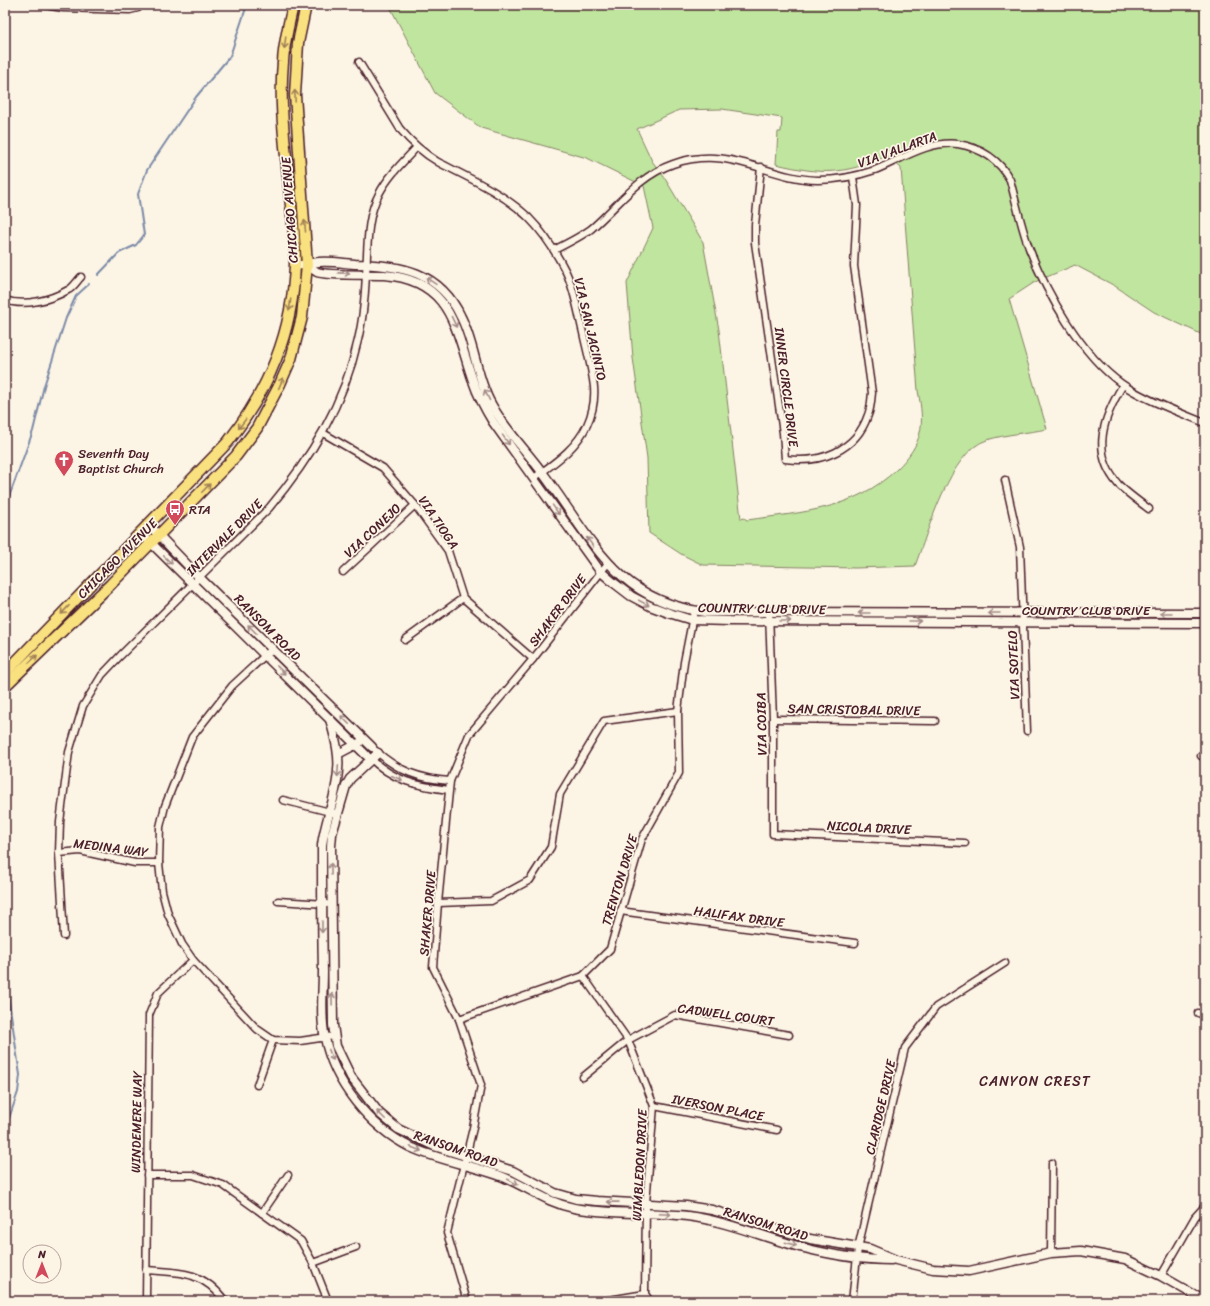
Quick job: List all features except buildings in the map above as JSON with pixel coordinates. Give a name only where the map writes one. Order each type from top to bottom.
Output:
[{"type":"main road","name":"CHICAGO AVENUE","points":[[5,673],[228,442],[248,417],[261,394],[281,347],[290,312],[295,266],[282,95],[283,63],[292,5]]},
{"type":"main road","name":"CHICAGO AVENUE","points":[[5,686],[110,585],[236,456],[257,428],[271,404],[291,360],[302,317],[307,265],[295,96],[298,43],[306,5]]},
{"type":"street","points":[[44,5],[62,8],[130,10],[138,6]]},
{"type":"street","name":"VIA SAN JACINTO","points":[[359,62],[400,129],[417,147],[438,162],[508,200],[528,218],[554,250],[567,274],[573,294],[594,388],[592,409],[587,425],[578,440],[566,454],[534,478]]},
{"type":"street","name":"VIA VALLARTA","points":[[554,250],[590,229],[646,177],[672,164],[684,160],[714,158],[732,159],[818,180],[853,177],[932,146],[957,144],[975,148],[986,153],[1005,171],[1010,180],[1028,247],[1045,284],[1072,331],[1101,367],[1123,385],[1205,423]]},
{"type":"street","name":"INTERVALE DRIVE","points":[[64,936],[59,853],[60,822],[69,752],[83,706],[102,675],[269,508],[291,482],[323,433],[337,403],[358,341],[364,306],[369,229],[374,205],[386,183],[417,147]]},
{"type":"street","name":"INNER CIRCLE DRIVE","points":[[761,167],[755,225],[755,244],[783,433],[785,459],[800,461],[824,457],[843,449],[858,434],[869,414],[872,393],[854,266],[856,205],[853,177]]},
{"type":"street","name":"COUNTRY CLUB DRIVE","points":[[295,266],[319,262],[393,266],[412,270],[430,280],[451,299],[461,316],[468,334],[484,391],[491,404],[520,446],[542,472],[590,543],[608,563],[638,590],[666,602],[694,611],[769,617]]},
{"type":"street","name":"COUNTRY CLUB DRIVE","points":[[307,265],[321,273],[398,276],[419,282],[431,292],[444,305],[455,324],[481,403],[493,422],[600,571],[631,596],[650,606],[692,620],[769,617],[1022,617],[1205,613]]},
{"type":"street","points":[[5,300],[15,304],[45,299],[69,290],[81,277]]},
{"type":"street","points":[[1123,385],[1110,407],[1105,420],[1102,443],[1104,454],[1111,473],[1117,483],[1149,509]]},
{"type":"street","name":"VIA TIOGA","points":[[323,433],[383,468],[415,505],[448,551],[463,598]]},
{"type":"street","name":"VIA SOTELO","points":[[1005,480],[1020,548],[1026,731]]},
{"type":"street","name":"VIA CONEJO","points":[[343,572],[415,505]]},
{"type":"street","name":"RANSOM ROAD","points":[[148,524],[199,577],[273,648],[375,750],[350,779],[346,786],[324,832],[322,845],[324,1037],[334,1064],[343,1081],[353,1096],[378,1125],[411,1147],[513,1171],[543,1188],[576,1199],[686,1206],[712,1210],[810,1239],[870,1249],[896,1260],[933,1269],[970,1271],[1051,1253],[1081,1251],[1126,1259],[1205,1300]]},
{"type":"street","name":"RANSOM ROAD","points":[[140,532],[369,758]]},
{"type":"street","name":"SHAKER DRIVE","points":[[467,1301],[447,1233],[473,1128],[481,1084],[459,1019],[433,968],[450,781],[469,734],[533,659],[600,571],[608,563]]},
{"type":"street","points":[[405,640],[463,598],[533,659]]},
{"type":"street","name":"TRENTON DRIVE","points":[[459,1019],[583,976],[610,948],[642,839],[679,773],[678,711],[684,662],[694,611]]},
{"type":"street","name":"VIA COIBA","points":[[769,617],[773,719],[773,834]]},
{"type":"street","name":"COUNTRY CLUB DRIVE","points":[[1022,617],[1205,623]]},
{"type":"street","points":[[273,648],[232,686],[192,737],[165,806],[160,827],[159,863],[162,891],[168,914],[182,944],[192,960],[248,1020],[273,1040],[300,1041],[334,1036]]},
{"type":"street","points":[[438,903],[492,901],[530,880],[551,847],[560,794],[604,721],[678,711]]},
{"type":"street","name":"RANSOM ROAD","points":[[330,718],[338,754],[331,846],[334,1036],[342,1061],[351,1077],[361,1092],[385,1118],[398,1129],[415,1138],[465,1159],[552,1202],[575,1208],[710,1219],[804,1248],[868,1260],[896,1260]]},
{"type":"street","name":"SAN CRISTOBAL DRIVE","points":[[773,719],[935,721]]},
{"type":"street","points":[[338,754],[366,741]]},
{"type":"street","points":[[375,750],[392,764],[413,775],[450,781]]},
{"type":"street","points":[[369,758],[388,774],[411,784],[449,790]]},
{"type":"street","points":[[283,800],[334,813]]},
{"type":"street","name":"NICOLA DRIVE","points":[[773,834],[965,843]]},
{"type":"street","name":"MEDINA WAY","points":[[59,853],[80,851],[135,863],[159,863]]},
{"type":"street","points":[[278,901],[332,904]]},
{"type":"street","name":"HALIFAX DRIVE","points":[[620,911],[856,943]]},
{"type":"street","name":"WINDEMERE WAY","points":[[146,1301],[149,1015],[158,993],[192,960]]},
{"type":"street","name":"CLARIDGE DRIVE","points":[[852,1301],[858,1248],[905,1048],[936,1007],[1005,962]]},
{"type":"street","name":"WIMBLEDON DRIVE","points":[[583,976],[628,1040],[654,1106],[646,1203],[645,1294]]},
{"type":"street","points":[[1198,1013],[1205,1015]]},
{"type":"street","name":"CADWELL COURT","points":[[583,1077],[628,1040],[675,1015],[790,1035]]},
{"type":"street","points":[[257,1085],[273,1040]]},
{"type":"street","name":"IVERSON PLACE","points":[[654,1106],[777,1130]]},
{"type":"street","points":[[1051,1253],[1052,1163]]},
{"type":"street","points":[[147,1175],[194,1175],[207,1178],[223,1185],[301,1242],[313,1264],[328,1301]]},
{"type":"street","points":[[262,1213],[288,1175]]},
{"type":"street","points":[[1161,1276],[1195,1217],[1205,1206]]},
{"type":"street","points":[[313,1264],[356,1247]]},
{"type":"street","points":[[146,1270],[184,1272],[205,1281],[225,1301]]},
{"type":"street","points":[[603,1301],[645,1294],[650,1301]]},
{"type":"green space","points":[[389,5],[1205,5],[1205,336],[1154,312],[1115,286],[1075,265],[1035,282],[1009,299],[1047,429],[994,438],[974,447],[962,460],[951,476],[942,494],[915,566],[856,568],[703,565],[681,554],[649,533],[647,458],[633,358],[627,283],[653,228],[644,186],[587,158],[481,128],[435,93]],"holes":[[[722,109],[782,118],[781,132],[778,132],[776,164],[807,170],[833,171],[858,167],[887,156],[901,168],[921,424],[917,442],[906,460],[881,483],[863,493],[827,507],[747,520],[744,518],[741,519],[719,330],[703,242],[664,177],[652,161],[637,129],[679,110]]]},
{"type":"waterway","points":[[98,275],[119,253],[136,245],[144,235],[138,194],[147,170],[196,97],[230,56],[247,5]]},
{"type":"waterway","points":[[5,508],[33,431],[44,386],[66,318],[76,296],[89,284]]},
{"type":"waterway","points":[[5,974],[20,1075],[18,1092],[5,1130]]},
{"type":"place","name":"Seventh Day Baptist Church","points":[[64,477]]},
{"type":"place","name":"RTA","points":[[175,526]]},
{"type":"district","name":"CANYON CREST","points":[[1035,1081]]}]
